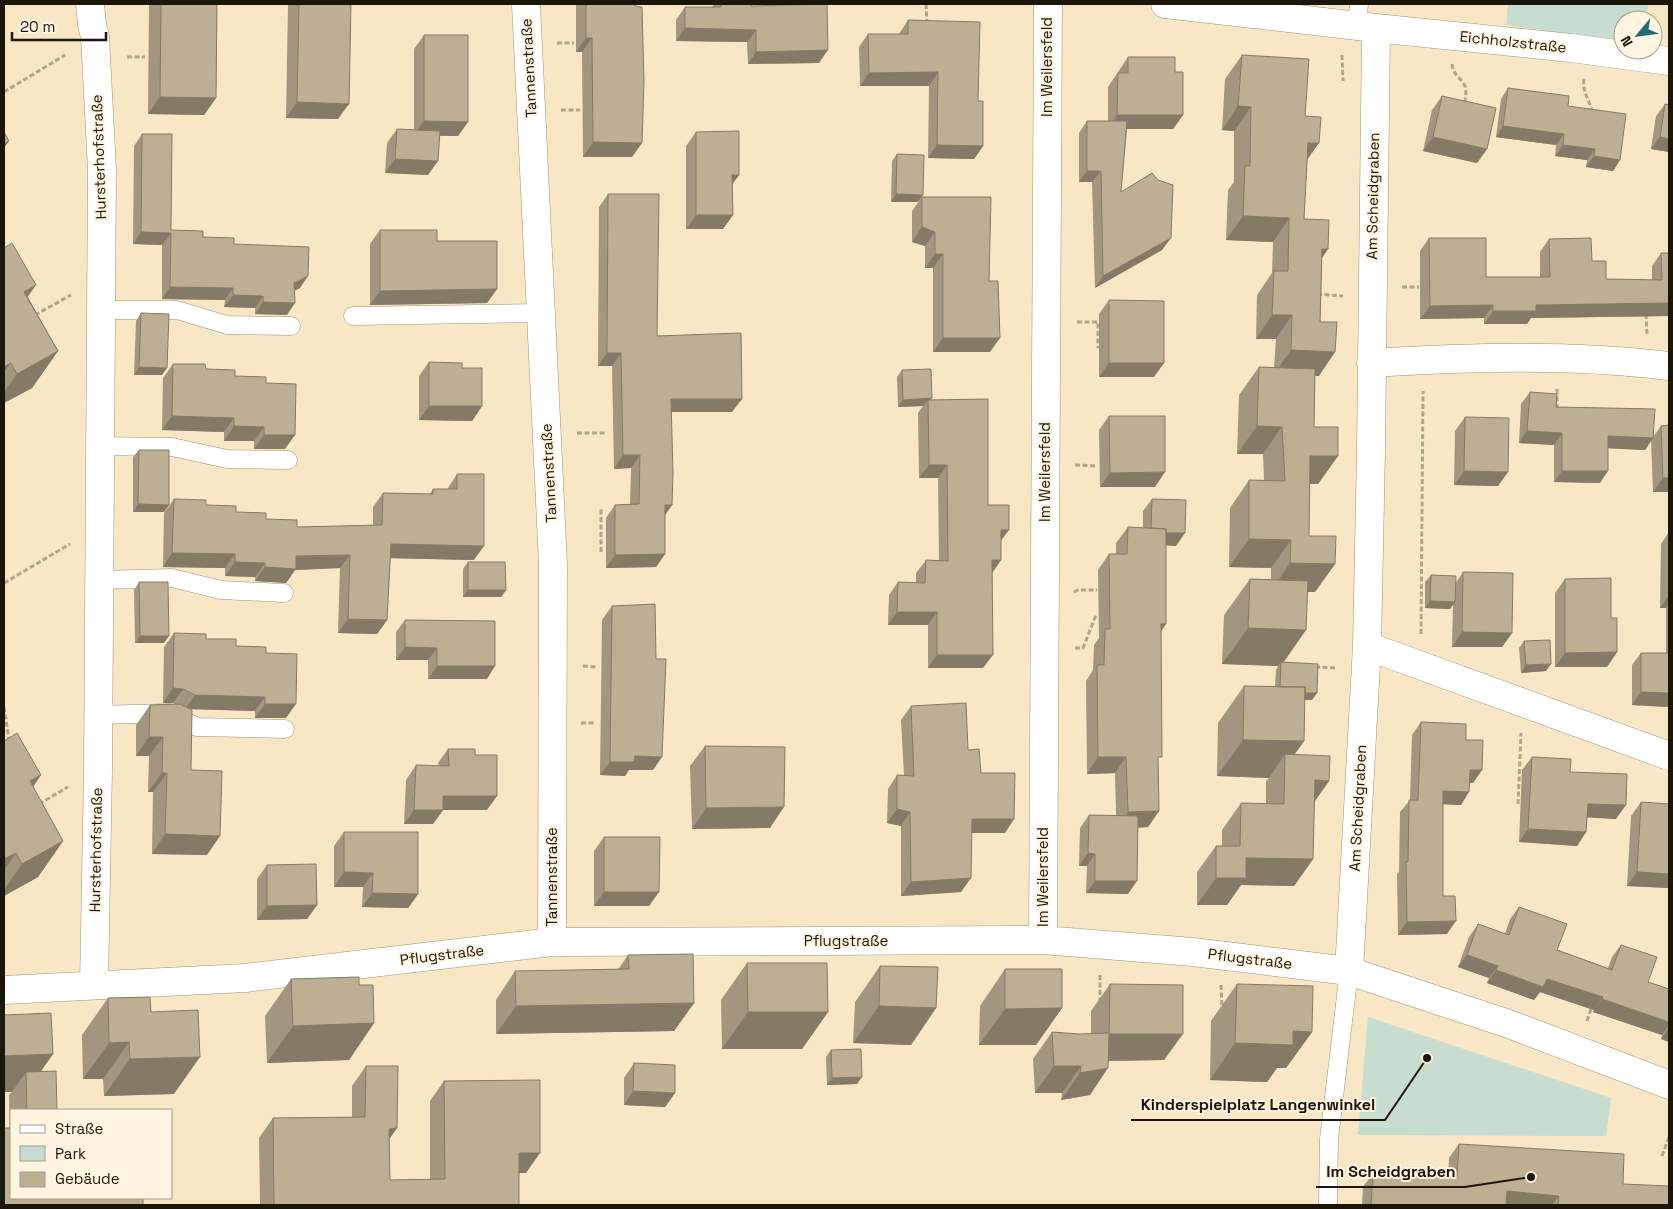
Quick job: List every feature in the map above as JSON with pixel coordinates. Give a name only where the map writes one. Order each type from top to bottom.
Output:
[{"type":"street","name":"Hursterhofstraße","points":[[90,4],[95,37],[102,169],[98,527],[98,770],[94,985]]},
{"type":"street","name":"Tannenstraße","points":[[526,4],[553,564],[552,942]]},
{"type":"street","name":"Im Weilersfeld","points":[[1042,940],[1048,4]]},
{"type":"street","name":"Eichholzstraße","points":[[1165,4],[1364,19],[1454,36],[1571,48],[1669,61]]},
{"type":"street","name":"Am Scheidgraben","points":[[1349,971],[1366,658],[1371,461],[1372,297],[1364,19]]},
{"type":"street","points":[[1371,363],[1423,360],[1545,358],[1659,364]]},
{"type":"street","points":[[1366,658],[1421,666],[1669,756]]},
{"type":"street","name":"Pflugstraße","points":[[4,990],[250,978],[552,942],[1042,940],[1193,952],[1349,971],[1508,1024],[1669,1086]]},
{"type":"lane","points":[[100,310],[177,310],[227,325],[291,326]]},
{"type":"lane","points":[[353,316],[541,313]]},
{"type":"lane","points":[[99,446],[172,446],[227,458],[288,460]]},
{"type":"lane","points":[[99,580],[172,578],[221,590],[284,592]]},
{"type":"lane","points":[[97,715],[169,713],[197,727],[284,729]]},
{"type":"lane","points":[[1328,1205],[1329,1139],[1349,971]]},
{"type":"path","points":[[926,4],[928,32]]},
{"type":"path","points":[[1454,36],[1452,70],[1464,85],[1466,91],[1464,107]]},
{"type":"path","points":[[4,92],[95,37]]},
{"type":"path","points":[[31,317],[101,279]]},
{"type":"path","points":[[1308,294],[1372,297]]},
{"type":"path","points":[[1646,306],[1659,364]]},
{"type":"path","points":[[1046,322],[1098,322],[1098,348]]},
{"type":"path","points":[[1421,666],[1423,360]]},
{"type":"path","points":[[601,509],[601,552]]},
{"type":"path","points":[[4,583],[98,527]]},
{"type":"path","points":[[1311,667],[1366,658]]},
{"type":"path","points":[[1518,804],[1522,702]]},
{"type":"path","points":[[4,707],[10,742]]},
{"type":"path","points":[[34,806],[98,770]]},
{"type":"path","points":[[1576,1050],[1593,1005]]},
{"type":"path","points":[[1662,1156],[1669,1137]]},
{"type":"green space","points":[[1508,4],[1648,4],[1648,10],[1613,10],[1613,40],[1506,25]]},
{"type":"green space","points":[[1368,1017],[1611,1098],[1606,1136],[1358,1135]]},
{"type":"building","points":[[161,4],[217,4],[216,98],[160,97]]},
{"type":"building","points":[[299,4],[351,4],[349,104],[297,102]]},
{"type":"building","points":[[586,4],[635,4],[635,6],[642,7],[644,82],[642,143],[593,142],[592,38],[586,38]]},
{"type":"building","points":[[721,4],[751,4],[751,6],[827,4],[828,50],[756,52],[756,30],[685,28],[685,7],[721,7]]},
{"type":"building","points":[[908,20],[980,22],[978,101],[983,101],[983,146],[937,145],[938,72],[869,73],[868,34],[908,34]]},
{"type":"building","points":[[424,35],[468,35],[468,122],[424,121]]},
{"type":"building","points":[[1242,55],[1309,59],[1305,116],[1321,117],[1319,143],[1308,143],[1304,219],[1329,220],[1328,249],[1322,249],[1320,322],[1337,322],[1335,352],[1291,350],[1292,315],[1272,315],[1274,271],[1288,271],[1289,218],[1243,216],[1245,166],[1250,166],[1251,107],[1238,106]]},
{"type":"building","points":[[1128,57],[1175,57],[1175,72],[1183,72],[1183,115],[1117,115],[1118,73],[1128,73]]},
{"type":"building","points":[[1508,88],[1569,96],[1568,106],[1626,114],[1620,160],[1594,156],[1595,149],[1563,145],[1564,134],[1503,126]]},
{"type":"building","points":[[1442,96],[1496,108],[1487,149],[1433,137]]},
{"type":"building","points":[[1665,104],[1669,105],[1669,139],[1660,137]]},
{"type":"building","points":[[1087,121],[1127,121],[1121,192],[1152,173],[1158,180],[1173,185],[1171,238],[1103,276],[1101,171],[1087,171]]},
{"type":"building","points":[[397,129],[440,131],[438,161],[395,159]]},
{"type":"building","points":[[739,131],[739,175],[732,175],[733,215],[696,215],[696,132]]},
{"type":"building","points":[[4,132],[9,141],[4,144]]},
{"type":"building","points":[[142,134],[172,134],[171,230],[203,231],[203,237],[234,238],[234,244],[309,247],[308,276],[294,283],[295,303],[263,302],[263,296],[233,295],[233,288],[170,287],[171,233],[141,232]]},
{"type":"building","points":[[897,154],[924,155],[923,195],[896,194]]},
{"type":"building","points":[[608,194],[659,194],[657,336],[741,333],[742,399],[671,399],[672,505],[665,505],[665,554],[615,555],[615,505],[639,504],[640,455],[623,455],[621,353],[607,353]]},
{"type":"building","points":[[922,197],[991,197],[989,281],[998,281],[1000,338],[943,338],[943,254],[935,254],[935,232],[922,227]]},
{"type":"building","points":[[380,230],[437,230],[437,241],[497,241],[497,289],[380,291]]},
{"type":"building","points":[[1429,238],[1486,238],[1486,277],[1550,277],[1549,239],[1591,238],[1592,261],[1606,261],[1606,279],[1662,280],[1661,253],[1669,253],[1669,303],[1536,305],[1536,311],[1493,311],[1493,305],[1430,306]]},
{"type":"building","points":[[12,243],[36,285],[24,292],[58,351],[17,374],[11,363],[4,367],[4,248]]},
{"type":"building","points":[[1109,300],[1164,301],[1164,363],[1109,363]]},
{"type":"building","points":[[141,313],[169,314],[167,368],[139,367]]},
{"type":"building","points":[[429,362],[462,363],[462,368],[482,368],[482,406],[429,406]]},
{"type":"building","points":[[173,364],[205,364],[206,369],[235,370],[235,376],[266,377],[266,383],[296,384],[295,435],[264,435],[264,427],[234,426],[234,418],[172,416]]},
{"type":"building","points":[[1259,367],[1315,369],[1314,427],[1338,427],[1338,456],[1310,456],[1309,536],[1336,536],[1335,564],[1290,563],[1291,540],[1249,539],[1249,480],[1285,481],[1282,427],[1257,426]]},
{"type":"building","points":[[931,369],[932,398],[903,400],[902,370]]},
{"type":"building","points":[[1530,392],[1557,394],[1556,407],[1655,409],[1653,438],[1608,436],[1608,471],[1562,471],[1562,433],[1527,431]]},
{"type":"building","points":[[988,399],[988,505],[1009,505],[1009,530],[1001,530],[1001,560],[992,560],[993,655],[937,655],[937,612],[897,612],[898,582],[925,583],[926,560],[948,561],[947,465],[929,465],[928,400]]},
{"type":"building","points":[[1109,416],[1165,416],[1165,472],[1110,473]]},
{"type":"building","points":[[1465,417],[1509,418],[1508,472],[1464,471]]},
{"type":"building","points":[[1669,425],[1669,478],[1663,478],[1661,426]]},
{"type":"building","points":[[139,450],[169,450],[169,505],[138,504]]},
{"type":"building","points":[[457,474],[484,474],[484,546],[391,544],[387,620],[348,619],[350,555],[296,556],[296,569],[265,567],[265,563],[235,562],[235,554],[172,553],[174,499],[206,500],[206,505],[236,506],[236,512],[266,513],[266,519],[297,520],[297,527],[382,525],[383,493],[433,494],[433,489],[457,489]]},
{"type":"building","points":[[1152,499],[1186,500],[1185,533],[1166,533],[1166,529],[1151,528]]},
{"type":"building","points":[[1128,527],[1166,529],[1166,624],[1161,624],[1162,757],[1158,757],[1159,811],[1128,812],[1126,757],[1098,757],[1097,665],[1104,665],[1105,629],[1110,629],[1109,554],[1127,554]]},
{"type":"building","points":[[468,562],[505,562],[506,590],[468,590]]},
{"type":"building","points":[[1463,572],[1513,573],[1512,633],[1462,632]]},
{"type":"building","points":[[1431,575],[1456,576],[1455,602],[1430,601]]},
{"type":"building","points":[[1611,578],[1611,618],[1617,618],[1617,652],[1565,653],[1565,579]]},
{"type":"building","points":[[1250,579],[1308,581],[1306,630],[1248,628]]},
{"type":"building","points":[[139,582],[168,582],[169,636],[140,636]]},
{"type":"building","points":[[655,604],[656,659],[666,659],[662,757],[635,756],[634,762],[610,762],[612,606]]},
{"type":"building","points":[[405,620],[495,621],[495,666],[437,666],[437,648],[405,647]]},
{"type":"building","points":[[174,633],[206,634],[206,639],[236,639],[236,646],[266,647],[266,653],[297,654],[296,704],[265,704],[265,697],[195,695],[183,689],[173,688]]},
{"type":"building","points":[[1550,640],[1551,664],[1526,665],[1524,641]]},
{"type":"building","points":[[1641,653],[1669,653],[1669,693],[1641,692]]},
{"type":"building","points":[[1281,662],[1318,664],[1317,693],[1305,693],[1305,687],[1280,687]]},
{"type":"building","points":[[1244,686],[1305,687],[1304,741],[1243,740]]},
{"type":"building","points":[[966,703],[968,750],[979,749],[981,773],[1015,773],[1014,819],[972,819],[971,878],[911,882],[910,812],[897,809],[897,775],[914,776],[911,706]]},
{"type":"building","points":[[180,704],[192,710],[191,770],[222,771],[220,836],[165,834],[167,773],[162,773],[163,737],[149,737],[150,705]]},
{"type":"building","points":[[1421,722],[1466,724],[1466,740],[1483,740],[1482,770],[1470,770],[1469,792],[1443,791],[1443,896],[1455,896],[1456,921],[1407,922],[1406,862],[1408,862],[1409,800],[1418,800]]},
{"type":"building","points":[[17,733],[41,775],[30,781],[63,841],[22,864],[16,853],[4,859],[4,741]]},
{"type":"building","points":[[705,746],[785,747],[784,807],[706,808]]},
{"type":"building","points":[[448,749],[475,749],[475,755],[497,755],[497,796],[443,796],[443,810],[414,810],[416,765],[449,766]]},
{"type":"building","points":[[1285,754],[1330,756],[1329,781],[1315,780],[1313,859],[1246,858],[1246,878],[1216,878],[1216,846],[1240,846],[1241,803],[1284,804]]},
{"type":"building","points":[[1532,757],[1571,759],[1570,772],[1627,774],[1626,805],[1588,804],[1586,832],[1528,829]]},
{"type":"building","points":[[1641,802],[1669,804],[1669,874],[1637,872]]},
{"type":"building","points":[[1089,815],[1138,816],[1137,881],[1095,881],[1095,854],[1088,853]]},
{"type":"building","points":[[344,832],[418,832],[418,894],[372,893],[373,873],[344,872]]},
{"type":"building","points":[[604,837],[660,837],[659,892],[604,892]]},
{"type":"building","points":[[316,864],[317,905],[267,906],[267,865]]},
{"type":"building","points":[[1519,907],[1567,924],[1557,950],[1612,970],[1621,945],[1657,957],[1648,982],[1669,989],[1669,1022],[1602,999],[1603,997],[1547,979],[1543,987],[1496,970],[1498,966],[1467,955],[1478,924],[1509,935]]},
{"type":"building","points":[[693,954],[694,1003],[516,1006],[515,971],[629,969],[628,955]]},
{"type":"building","points":[[747,963],[827,963],[828,1012],[748,1012]]},
{"type":"building","points":[[880,966],[938,967],[936,1008],[879,1006]]},
{"type":"building","points":[[1005,969],[1062,969],[1062,1008],[1005,1009]]},
{"type":"building","points":[[359,977],[359,985],[373,985],[374,1023],[293,1026],[291,979]]},
{"type":"building","points":[[1110,984],[1183,985],[1183,1034],[1109,1034],[1108,1068],[1080,1073],[1081,1066],[1054,1066],[1052,1032],[1079,1034],[1109,1033]]},
{"type":"building","points":[[1237,984],[1313,986],[1312,1032],[1293,1031],[1293,1045],[1235,1043]]},
{"type":"building","points":[[150,997],[151,1012],[198,1010],[200,1057],[130,1059],[129,1042],[109,1043],[108,998]]},
{"type":"building","points":[[51,1013],[53,1054],[4,1056],[4,1015]]},
{"type":"building","points":[[861,1049],[862,1077],[832,1078],[831,1050]]},
{"type":"building","points":[[634,1063],[675,1065],[675,1093],[633,1091]]},
{"type":"building","points":[[366,1066],[398,1066],[397,1128],[389,1129],[390,1180],[445,1179],[444,1081],[540,1080],[540,1153],[519,1153],[519,1205],[274,1205],[273,1118],[365,1117]]},
{"type":"building","points":[[56,1071],[57,1109],[27,1109],[26,1072]]},
{"type":"building","points":[[4,1128],[10,1128],[10,1199],[143,1199],[143,1205],[4,1205]]},
{"type":"building","points":[[1459,1144],[1624,1154],[1623,1184],[1669,1186],[1669,1205],[1558,1205],[1559,1196],[1507,1191],[1506,1205],[1371,1205],[1373,1173],[1457,1177]]},
{"type":"place","name":"Kinderspielplatz Langenwinkel","points":[[1427,1058]]},
{"type":"place","name":"Im Scheidgraben","points":[[1531,1177]]}]
